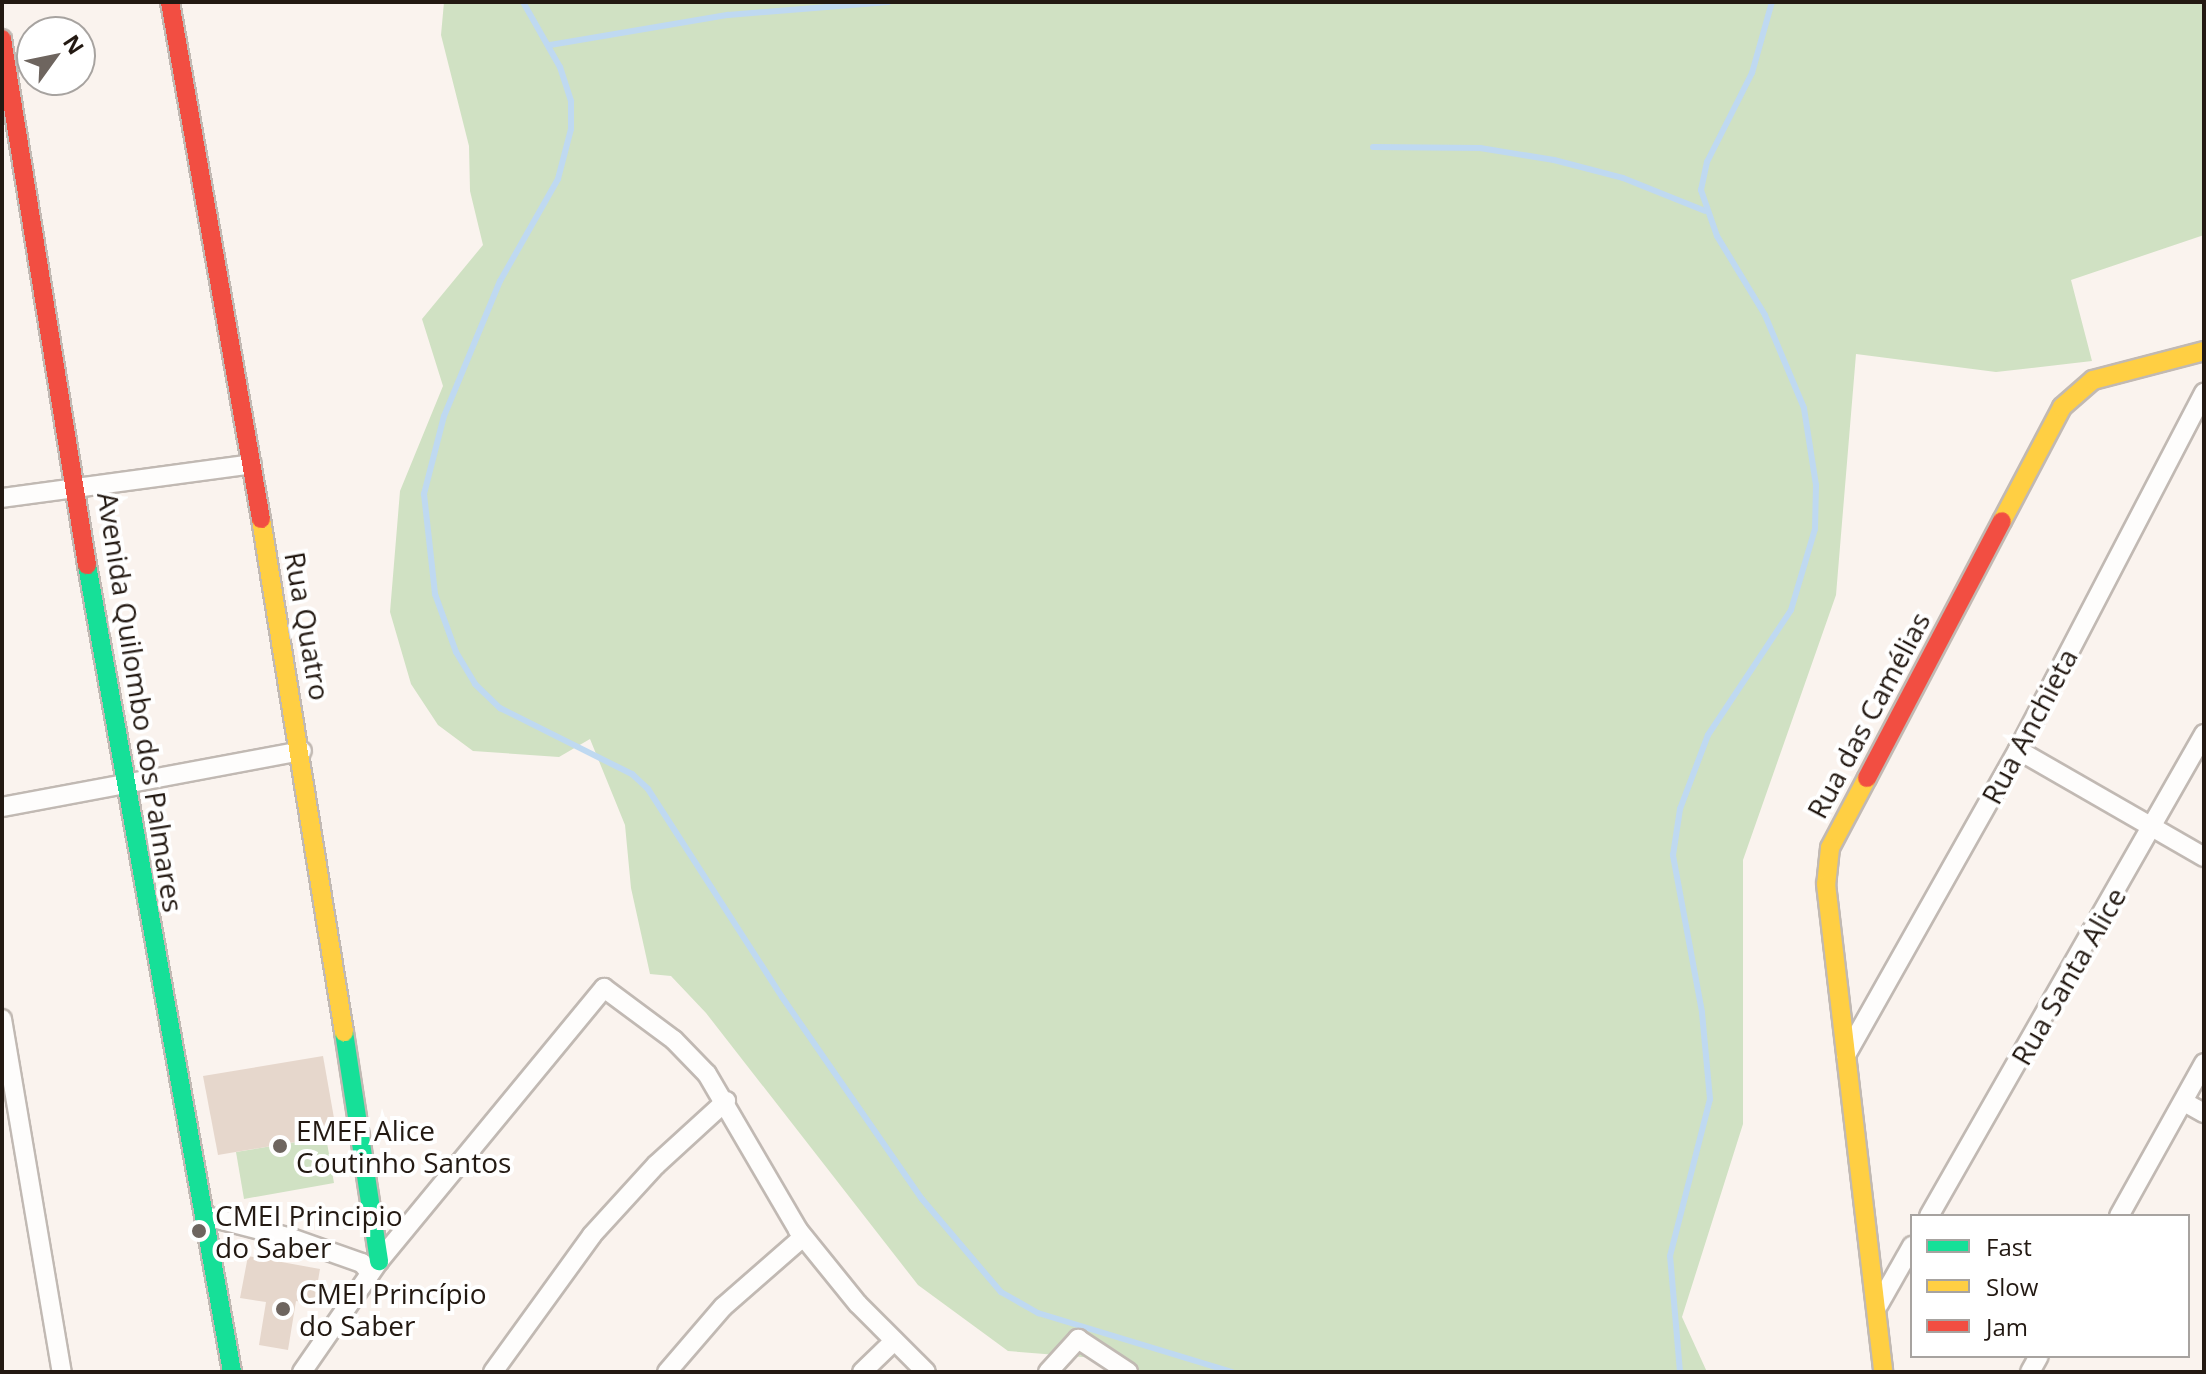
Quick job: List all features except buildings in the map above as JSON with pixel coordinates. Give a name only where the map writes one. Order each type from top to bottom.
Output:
[{"type":"street","name":"Rua Quatro","points":[[170,2],[302,751],[375,1267]]},
{"type":"street","name":"Avenida Quilombo dos Palmares","points":[[2,39],[78,487],[123,785],[206,1216],[232,1372]]},
{"type":"street","name":"Rua das Camélias","points":[[1883,1372],[1879,1304],[1826,884],[1836,833],[2062,407],[2081,386],[2105,376],[2204,351]]},
{"type":"street","name":"Rua Anchieta","points":[[1846,1055],[2018,750],[2204,393]]},
{"type":"street","points":[[2,498],[252,464]]},
{"type":"street","name":"Rua Santa Alice","points":[[1930,1214],[2153,829],[2204,734]]},
{"type":"street","points":[[2018,750],[2204,857]]},
{"type":"street","points":[[2,807],[302,751]]},
{"type":"street","points":[[302,1372],[375,1267],[600,990],[610,988],[691,1056],[726,1101],[803,1237],[894,1341],[926,1372]]},
{"type":"street","points":[[2,1019],[62,1372]]},
{"type":"street","points":[[2120,1214],[2204,1063]]},
{"type":"street","points":[[493,1372],[592,1235],[656,1165],[726,1101]]},
{"type":"street","points":[[2184,1102],[2204,1113]]},
{"type":"street","points":[[206,1216],[291,1238],[375,1267]]},
{"type":"street","points":[[667,1372],[723,1307],[803,1237]]},
{"type":"street","points":[[1879,1304],[1910,1250]]},
{"type":"street","points":[[1048,1372],[1078,1339],[1128,1372]]},
{"type":"street","points":[[862,1372],[894,1341]]},
{"type":"green space","points":[[444,2],[2204,2],[2204,235],[2071,280],[2092,361],[1996,372],[1856,354],[1836,595],[1743,860],[1743,1124],[1682,1317],[1707,1372],[1140,1372],[1108,1359],[1008,1351],[918,1285],[706,1013],[671,976],[650,974],[631,888],[625,825],[590,739],[559,757],[473,751],[438,725],[411,684],[390,612],[400,491],[443,386],[422,319],[483,245],[470,191],[469,146],[441,35]]},
{"type":"green space","points":[[326,1137],[334,1183],[244,1199],[236,1152]]},
{"type":"waterway","points":[[523,2],[560,67],[571,101],[571,129],[558,179],[500,281],[444,416],[424,494],[435,594],[456,652],[475,684],[500,708],[632,774],[648,789],[782,997],[922,1199],[1001,1292],[1038,1313],[1232,1372]]},
{"type":"waterway","points":[[550,45],[728,15],[888,2]]},
{"type":"waterway","points":[[1680,1372],[1670,1256],[1710,1099],[1702,1012],[1673,855],[1680,809],[1708,735],[1791,610],[1815,529],[1816,485],[1804,408],[1765,315],[1717,236],[1701,190],[1707,162],[1752,73],[1772,2]]},
{"type":"waterway","points":[[1373,147],[1480,148],[1554,160],[1623,178],[1705,211]]},
{"type":"traffic: fast","points":[[87,565],[232,1372]]},
{"type":"traffic: fast","points":[[344,1032],[379,1261]]},
{"type":"traffic: slow","points":[[2002,521],[2062,407],[2093,380],[2204,351]]},
{"type":"traffic: slow","points":[[261,519],[344,1032]]},
{"type":"traffic: slow","points":[[1867,778],[1830,848],[1826,884],[1883,1372]]},
{"type":"traffic: jam","points":[[170,2],[261,519]]},
{"type":"traffic: jam","points":[[2,39],[87,565]]},
{"type":"traffic: jam","points":[[1867,778],[2002,521]]},
{"type":"place","name":"EMEF Alice Coutinho Santos","points":[[280,1146]]},
{"type":"place","name":"CMEI Principio do Saber","points":[[199,1231]]},
{"type":"place","name":"CMEI Princípio do Saber","points":[[283,1309]]}]
